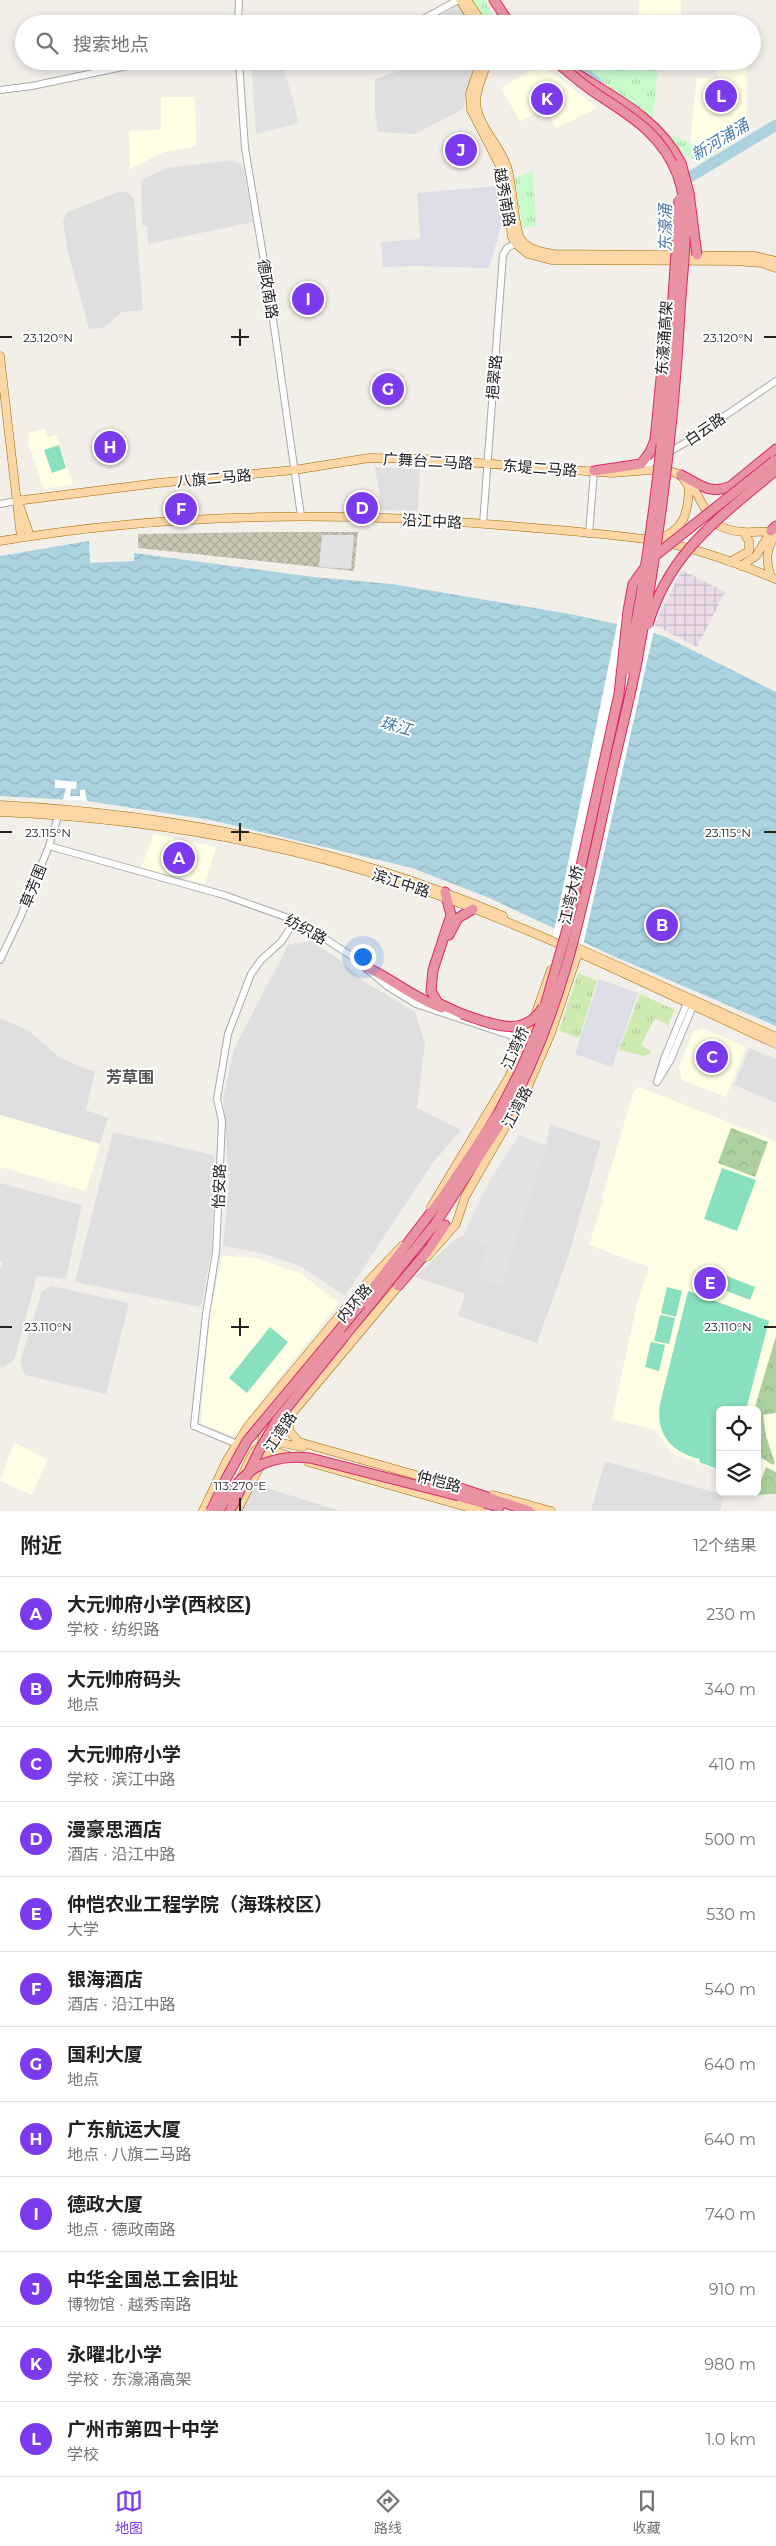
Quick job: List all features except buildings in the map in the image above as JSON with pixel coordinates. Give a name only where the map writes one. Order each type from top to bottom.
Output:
[{"type":"highway","points":[[494,0],[504,15]]},
{"type":"highway","name":"东濠涌高架","points":[[566,70],[598,96],[634,118],[654,136],[667,154],[674,169],[679,194],[670,258],[668,368],[655,490],[631,670]]},
{"type":"highway","name":"东濠涌高架","points":[[566,70],[599,96],[633,116],[653,133],[671,160],[683,192],[684,228],[672,416],[649,590],[631,670]]},
{"type":"highway","points":[[569,70],[643,116],[671,146],[680,163],[687,183],[697,258]]},
{"type":"highway","points":[[594,471],[641,464],[650,452],[654,440],[670,258]]},
{"type":"highway","points":[[681,475],[710,490],[723,489],[732,486],[776,449]]},
{"type":"highway","points":[[616,708],[654,606],[680,558],[714,521],[775,464]]},
{"type":"highway","points":[[616,708],[630,596],[643,568],[775,464]]},
{"type":"highway","name":"江湾大桥","points":[[502,1113],[534,1057],[566,972],[631,670]]},
{"type":"highway","name":"江湾大桥","points":[[549,993],[567,929],[616,708]]},
{"type":"highway","points":[[446,895],[451,916],[433,970],[431,991],[438,1003],[462,1014]]},
{"type":"highway","points":[[442,946],[458,918],[473,908]]},
{"type":"highway","points":[[368,968],[388,978],[425,1003],[504,1027],[516,1027],[536,1016],[549,993]]},
{"type":"highway","name":"江湾桥","points":[[502,1113],[531,1048],[549,993]]},
{"type":"highway","points":[[426,1219],[502,1113]]},
{"type":"highway","name":"内环路","points":[[230,1511],[259,1451],[277,1420],[400,1270],[454,1198],[502,1113]]},
{"type":"highway","points":[[439,1245],[454,1198]]},
{"type":"highway","name":"内环路","points":[[211,1511],[226,1479],[252,1435],[361,1304],[426,1219]]},
{"type":"highway","points":[[398,1286],[427,1252],[445,1225]]},
{"type":"highway","points":[[219,1511],[233,1486],[245,1474],[264,1463],[287,1457],[316,1460],[458,1491],[529,1511]]},
{"type":"highway","points":[[458,1491],[512,1511]]},
{"type":"main road","points":[[459,0],[469,15]]},
{"type":"main road","points":[[467,0],[477,15]]},
{"type":"main road","name":"越秀南路","points":[[479,70],[470,93],[471,110],[501,168],[512,237],[540,252],[554,254],[697,258]]},
{"type":"main road","name":"越秀南路","points":[[485,70],[476,103],[480,116],[506,163],[513,191],[519,242]]},
{"type":"main road","points":[[697,258],[754,256],[776,261]]},
{"type":"main road","points":[[697,258],[754,262],[776,268]]},
{"type":"main road","points":[[0,356],[21,537]]},
{"type":"main road","name":"八旗二马路","points":[[16,501],[158,483],[294,470],[369,458]]},
{"type":"main road","name":"广舞台二马路","points":[[369,458],[425,459],[487,464]]},
{"type":"main road","name":"东堤二马路","points":[[487,464],[631,473],[664,469],[681,475]]},
{"type":"main road","points":[[681,475],[691,485],[709,518],[734,532],[775,531]]},
{"type":"main road","points":[[653,540],[675,531],[685,517],[689,487],[681,475]]},
{"type":"main road","points":[[16,501],[22,511],[30,536]]},
{"type":"main road","name":"沿江中路","points":[[0,541],[83,528],[301,516],[482,524],[653,540],[730,562],[774,578]]},
{"type":"main road","points":[[741,566],[756,556],[775,531]]},
{"type":"main road","points":[[774,578],[767,558],[775,531]]},
{"type":"main road","points":[[730,562],[750,551],[749,541],[743,532]]},
{"type":"main road","name":"滨江中路","points":[[0,805],[242,842],[357,869],[446,895],[570,944],[776,1044]]},
{"type":"main road","name":"滨江中路","points":[[0,812],[59,813]]},
{"type":"main road","name":"滨江中路","points":[[446,895],[691,1003],[776,1037]]},
{"type":"main road","points":[[559,944],[570,944],[578,953]]},
{"type":"main road","name":"江湾路","points":[[426,1219],[499,1096],[526,1041],[559,944]]},
{"type":"main road","name":"江湾路","points":[[237,1511],[268,1449],[298,1404],[398,1286],[439,1245],[456,1224],[465,1197],[511,1120],[546,1048],[578,953]]},
{"type":"main road","name":"江湾路","points":[[203,1511],[237,1444],[277,1389],[376,1271],[411,1238]]},
{"type":"main road","points":[[285,1379],[295,1388],[308,1393]]},
{"type":"main road","points":[[277,1389],[285,1400],[298,1404]]},
{"type":"main road","points":[[225,1511],[252,1452],[262,1442],[264,1423],[277,1389]]},
{"type":"main road","points":[[289,1417],[289,1430],[298,1442],[327,1451]]},
{"type":"main road","points":[[262,1442],[273,1441],[327,1451]]},
{"type":"main road","points":[[262,1442],[268,1449]]},
{"type":"main road","points":[[288,1456],[293,1445]]},
{"type":"main road","name":"仲恺路","points":[[268,1449],[481,1511]]},
{"type":"main road","name":"仲恺路","points":[[327,1451],[458,1491],[551,1511]]},
{"type":"main road","points":[[253,1477],[263,1465],[286,1460],[301,1460]]},
{"type":"street","points":[[238,15],[239,0]]},
{"type":"street","points":[[431,15],[459,0]]},
{"type":"street","points":[[0,90],[32,86],[108,70]]},
{"type":"street","name":"德政南路","points":[[240,70],[245,148],[269,290],[301,516]]},
{"type":"street","name":"挹翠路","points":[[482,524],[503,255],[507,248],[519,242]]},
{"type":"street","name":"白云路","points":[[631,473],[645,468],[688,441],[776,380]]},
{"type":"street","points":[[589,534],[594,471]]},
{"type":"street","name":"八旗二马路","points":[[0,504],[16,501]]},
{"type":"street","name":"草芳围","points":[[0,960],[20,918],[49,846],[59,813]]},
{"type":"street","name":"纺织路","points":[[49,846],[233,898],[295,921],[368,968],[392,990],[416,1004],[546,1048]]},
{"type":"street","name":"怡安路","points":[[237,1444],[194,1426],[206,1314],[216,1252],[222,1121],[217,1099],[228,1034],[251,974],[261,960],[280,942],[295,921]]},
{"type":"street","points":[[691,1003],[670,1061],[657,1082],[664,1059],[691,1003]]},
{"type":"shaded area","points":[[639,0],[681,0],[681,15],[638,15]]},
{"type":"shaded area","points":[[458,5],[465,15],[441,15]]},
{"type":"shaded area","points":[[252,70],[284,70],[299,123],[256,134]]},
{"type":"shaded area","points":[[402,70],[474,70],[463,109],[415,134],[378,132],[375,111],[375,79]]},
{"type":"shaded area","points":[[531,70],[549,70],[598,108],[556,128],[547,108],[520,121],[501,88]]},
{"type":"shaded area","points":[[717,70],[747,70],[747,127],[715,147],[692,143],[697,78],[717,78]]},
{"type":"shaded area","points":[[161,97],[195,97],[196,146],[164,152],[130,169],[129,131],[161,130]]},
{"type":"shaded area","points":[[233,160],[243,166],[253,222],[148,244],[147,226],[142,225],[141,180],[167,168]]},
{"type":"shaded area","points":[[497,186],[502,223],[489,268],[383,267],[381,242],[420,239],[417,193]]},
{"type":"shaded area","points":[[121,191],[128,193],[134,199],[143,310],[122,312],[103,328],[89,329],[68,252],[63,222],[67,212]]},
{"type":"shaded area","points":[[45,429],[48,437],[56,435],[73,484],[44,489],[28,443],[29,433]]},
{"type":"shaded area","points":[[375,467],[420,469],[418,511],[382,510]]},
{"type":"shaded area","points":[[358,532],[354,571],[138,548],[138,534]]},
{"type":"shaded area","points":[[322,535],[354,535],[351,569],[319,567]]},
{"type":"shaded area","points":[[682,570],[725,592],[697,647],[654,625]]},
{"type":"shaded area","points":[[154,834],[216,847],[205,884],[141,868]]},
{"type":"shaded area","points":[[311,941],[337,958],[365,982],[415,1012],[425,1044],[417,1108],[461,1130],[432,1164],[345,1296],[300,1266],[261,1253],[223,1246],[229,1183],[223,1098],[234,1049],[288,945]]},
{"type":"shaded area","points":[[599,979],[638,993],[612,1067],[575,1054]]},
{"type":"shaded area","points":[[0,1018],[28,1030],[60,1058],[95,1072],[86,1110],[108,1118],[100,1144],[0,1115]]},
{"type":"shaded area","points":[[702,1028],[746,1047],[726,1097],[682,1080],[679,1067],[693,1032]]},
{"type":"shaded area","points":[[749,1048],[776,1059],[776,1103],[734,1085]]},
{"type":"shaded area","points":[[640,1087],[776,1141],[776,1494],[761,1495],[761,1406],[716,1406],[716,1469],[672,1454],[655,1430],[612,1419],[638,1300],[649,1267],[589,1245],[634,1091]]},
{"type":"shaded area","points":[[0,1115],[100,1144],[86,1191],[0,1167]]},
{"type":"shaded area","points":[[550,1124],[601,1142],[569,1254],[537,1343],[458,1316],[465,1294],[415,1277],[453,1241],[463,1236],[488,1245],[546,1145]]},
{"type":"shaded area","points":[[113,1132],[214,1155],[212,1247],[201,1307],[75,1282]]},
{"type":"shaded area","points":[[519,1135],[546,1145],[502,1286],[477,1278],[488,1245],[463,1236],[487,1185]]},
{"type":"shaded area","points":[[0,1183],[82,1205],[66,1279],[37,1276],[14,1360],[3,1368],[0,1367],[0,1270],[3,1262],[0,1261]]},
{"type":"shaded area","points":[[222,1256],[256,1258],[300,1273],[339,1303],[264,1397],[237,1437],[201,1424],[210,1314]]},
{"type":"shaded area","points":[[52,1286],[129,1303],[106,1394],[25,1375],[20,1362],[42,1291]]},
{"type":"shaded area","points":[[14,1442],[47,1460],[32,1495],[0,1481]]},
{"type":"shaded area","points":[[605,1461],[716,1493],[716,1496],[724,1496],[720,1511],[591,1511]]},
{"type":"shaded area","points":[[254,1484],[340,1511],[241,1511]]},
{"type":"green space","points":[[469,0],[485,0],[493,15],[480,15]]},
{"type":"green space","points":[[586,70],[657,70],[653,120]]},
{"type":"green space","points":[[668,136],[679,138],[697,147],[707,148],[712,157],[704,160],[692,159],[682,152]]},
{"type":"green space","points":[[533,170],[536,226],[522,228],[515,178]]},
{"type":"green space","points":[[59,445],[66,468],[52,473],[44,450]]},
{"type":"green space","points":[[578,973],[597,981],[579,1038],[559,1031]]},
{"type":"green space","points":[[640,994],[675,1010],[668,1025],[655,1018],[641,1045],[652,1052],[644,1056],[619,1050]]},
{"type":"green space","points":[[731,1128],[768,1142],[755,1177],[718,1163]]},
{"type":"green space","points":[[722,1168],[756,1180],[737,1231],[704,1219]]},
{"type":"green space","points":[[714,1271],[755,1287],[750,1300],[709,1284]]},
{"type":"green space","points":[[667,1287],[682,1291],[676,1317],[661,1313]]},
{"type":"green space","points":[[688,1291],[769,1321],[747,1406],[716,1406],[716,1468],[699,1462],[700,1459],[681,1452],[674,1447],[663,1433],[660,1424],[660,1404]]},
{"type":"green space","points":[[660,1315],[675,1318],[669,1344],[654,1341]]},
{"type":"green space","points":[[270,1327],[288,1342],[247,1393],[229,1378]]},
{"type":"green space","points":[[776,1336],[776,1413],[763,1415],[766,1436],[775,1463],[773,1465],[761,1458],[761,1406],[755,1406]]},
{"type":"green space","points":[[651,1342],[665,1345],[659,1371],[645,1367]]},
{"type":"green space","points":[[766,1467],[776,1472],[776,1494],[761,1495],[761,1481]]},
{"type":"water","name":"珠江","points":[[89,541],[90,563],[134,561],[134,553],[314,577],[392,584],[570,614],[640,629],[666,637],[776,692],[776,1026],[611,955],[487,897],[412,868],[211,820],[87,801],[0,796],[0,556]]},
{"type":"pier","points":[[620,610],[657,617],[580,959],[551,946]]},
{"type":"pier","points":[[55,780],[77,782],[76,789],[71,789],[70,796],[80,796],[80,790],[85,790],[87,801],[63,800],[66,788],[55,788]]},
{"type":"waterway","name":"东濠涌","points":[[579,70],[596,82]]},
{"type":"waterway","name":"新河浦涌","points":[[680,183],[776,125]]},
{"type":"place","name":"广州市第四十中学","points":[[721,96]]},
{"type":"place","name":"永曜北小学","points":[[547,99]]},
{"type":"place","name":"中华全国总工会旧址","points":[[461,150]]},
{"type":"place","name":"德政大厦","points":[[308,299]]},
{"type":"place","name":"国利大厦","points":[[388,389]]},
{"type":"place","name":"广东航运大厦","points":[[110,447]]},
{"type":"place","name":"漫豪思酒店","points":[[362,508]]},
{"type":"place","name":"银海酒店","points":[[181,509]]},
{"type":"place","name":"大元帅府小学(西校区)","points":[[179,858]]},
{"type":"place","name":"大元帅府码头","points":[[662,925]]},
{"type":"place","name":"大元帅府小学","points":[[712,1057]]},
{"type":"place","name":"仲恺农业工程学院（海珠校区）","points":[[710,1283]]},
{"type":"district","name":"芳草围","points":[[130,1077]]}]
